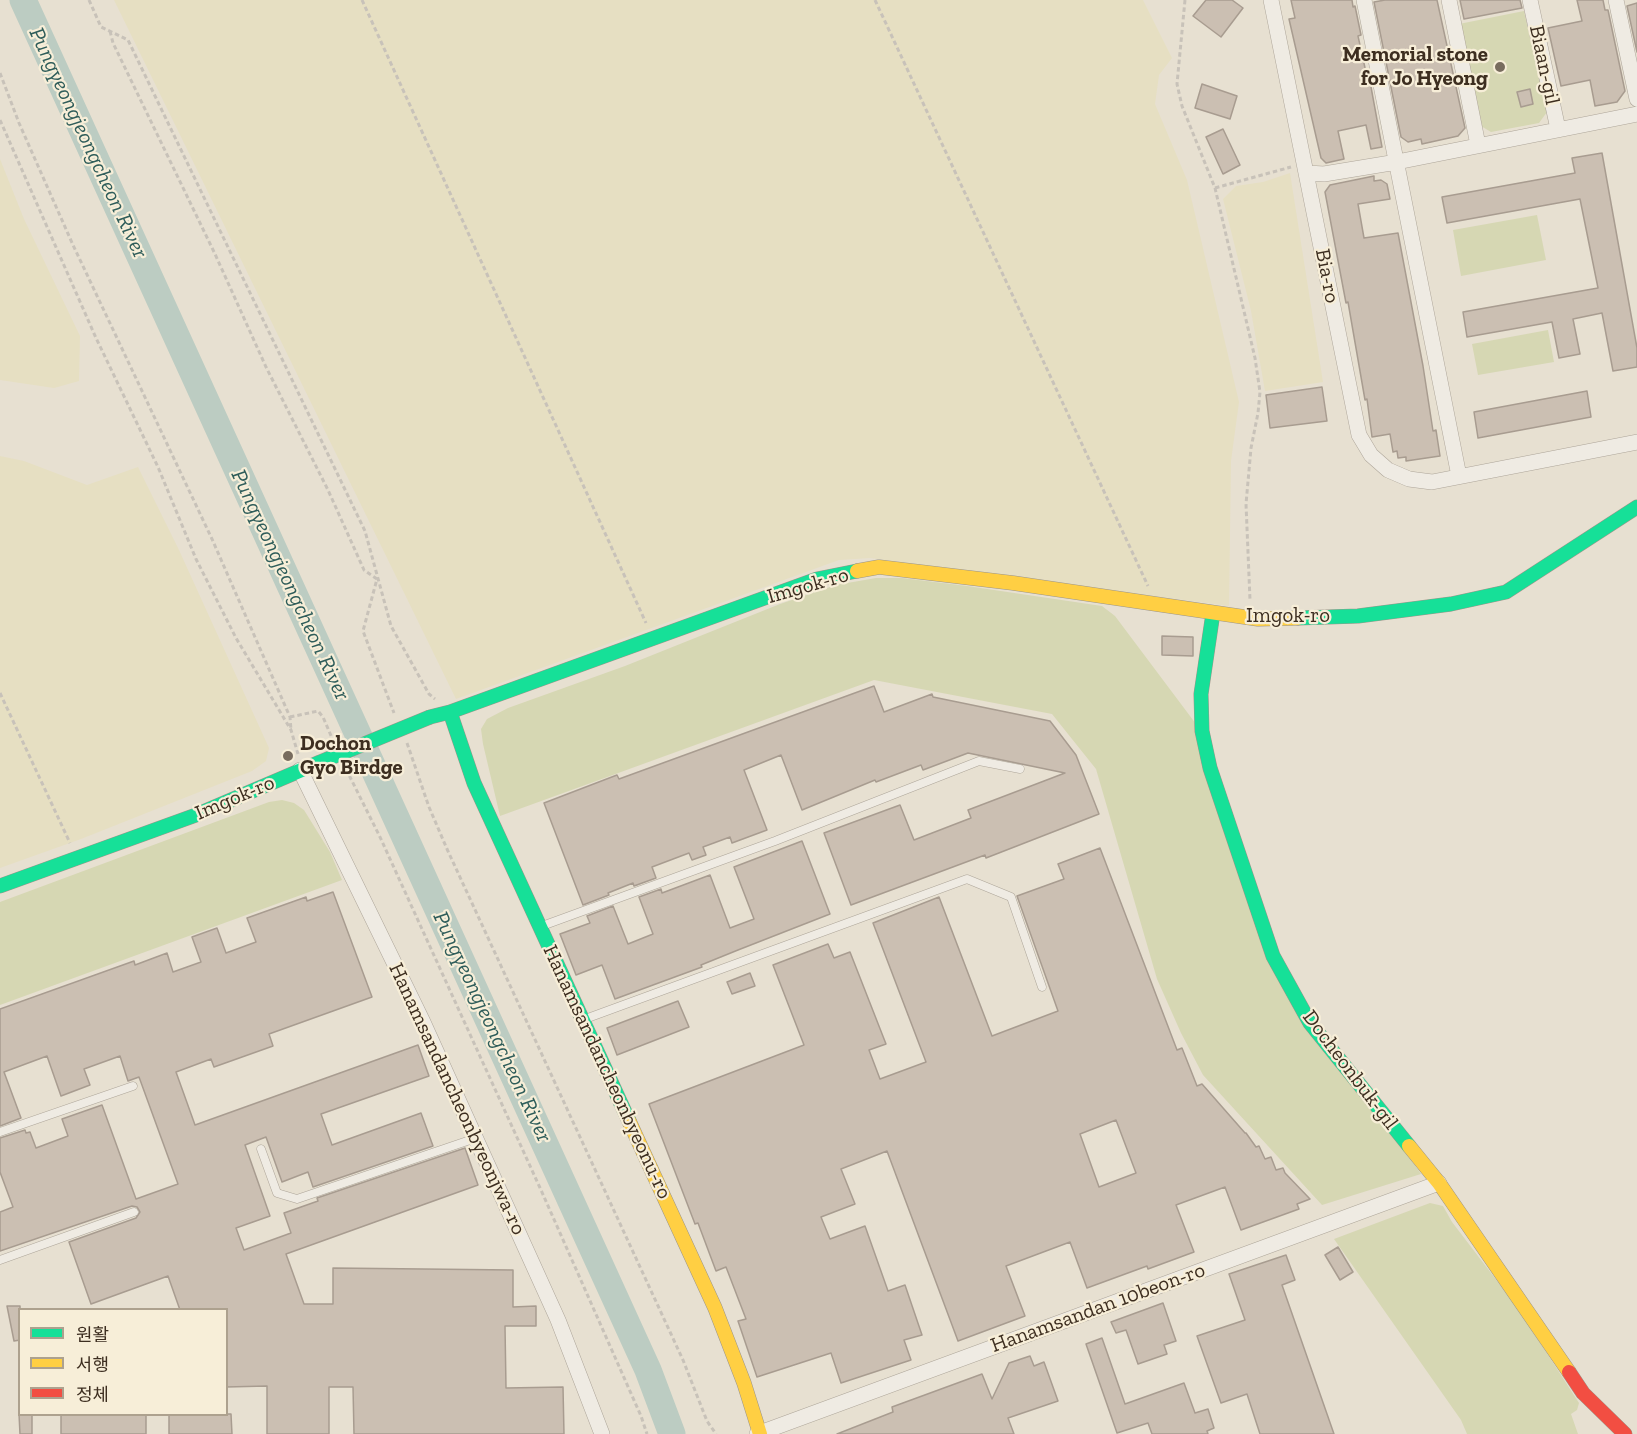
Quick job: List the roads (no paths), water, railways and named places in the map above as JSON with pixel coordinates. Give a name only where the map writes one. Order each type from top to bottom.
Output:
[{"type":"main road","name":"Imgok-ro","points":[[0,886],[196,815],[430,717],[450,712],[816,579],[879,567],[1013,583],[1250,617],[1358,616],[1451,604],[1506,592],[1637,507]]},
{"type":"main road","name":"Docheonbuk-gil","points":[[1213,613],[1201,694],[1202,731],[1210,768],[1273,956],[1310,1023],[1439,1183],[1583,1393],[1625,1434]]},
{"type":"main road","name":"Hanamsandancheonbyeonu-ro","points":[[450,712],[474,783],[715,1308],[744,1383],[759,1433]]},
{"type":"street","name":"Bia-ro","points":[[1271,0],[1359,435],[1371,454],[1388,470],[1409,479],[1432,482],[1637,442]]},
{"type":"street","points":[[1364,0],[1459,476]]},
{"type":"street","points":[[1449,0],[1478,145]]},
{"type":"street","name":"Biaan-gil","points":[[1530,0],[1557,129]]},
{"type":"street","points":[[1616,0],[1637,99]]},
{"type":"street","name":"Biaan-gil","points":[[1307,173],[1324,174],[1397,162],[1637,114]]},
{"type":"street","name":"Hanamsandancheonbyeonjwa-ro","points":[[300,770],[423,1022],[476,1138],[558,1320],[602,1434]]},
{"type":"street","name":"Hanamsandan 10beon-ro","points":[[759,1433],[1439,1183]]},
{"type":"lane","points":[[541,927],[775,841],[980,761],[1020,769]]},
{"type":"lane","points":[[583,1019],[967,879],[1011,897],[1042,987]]},
{"type":"lane","points":[[0,1132],[133,1086]]},
{"type":"lane","points":[[261,1149],[277,1193],[297,1199],[476,1138]]},
{"type":"lane","points":[[0,1260],[134,1212]]},
{"type":"waterway","name":"Pungyeongjeongcheon River","points":[[23,0],[648,1370],[672,1434]]},
{"type":"place","name":"Memorial stone for Jo Hyeong","points":[[1500,67]]},
{"type":"place","name":"Dochon Gyo Birdge","points":[[288,756]]}]
